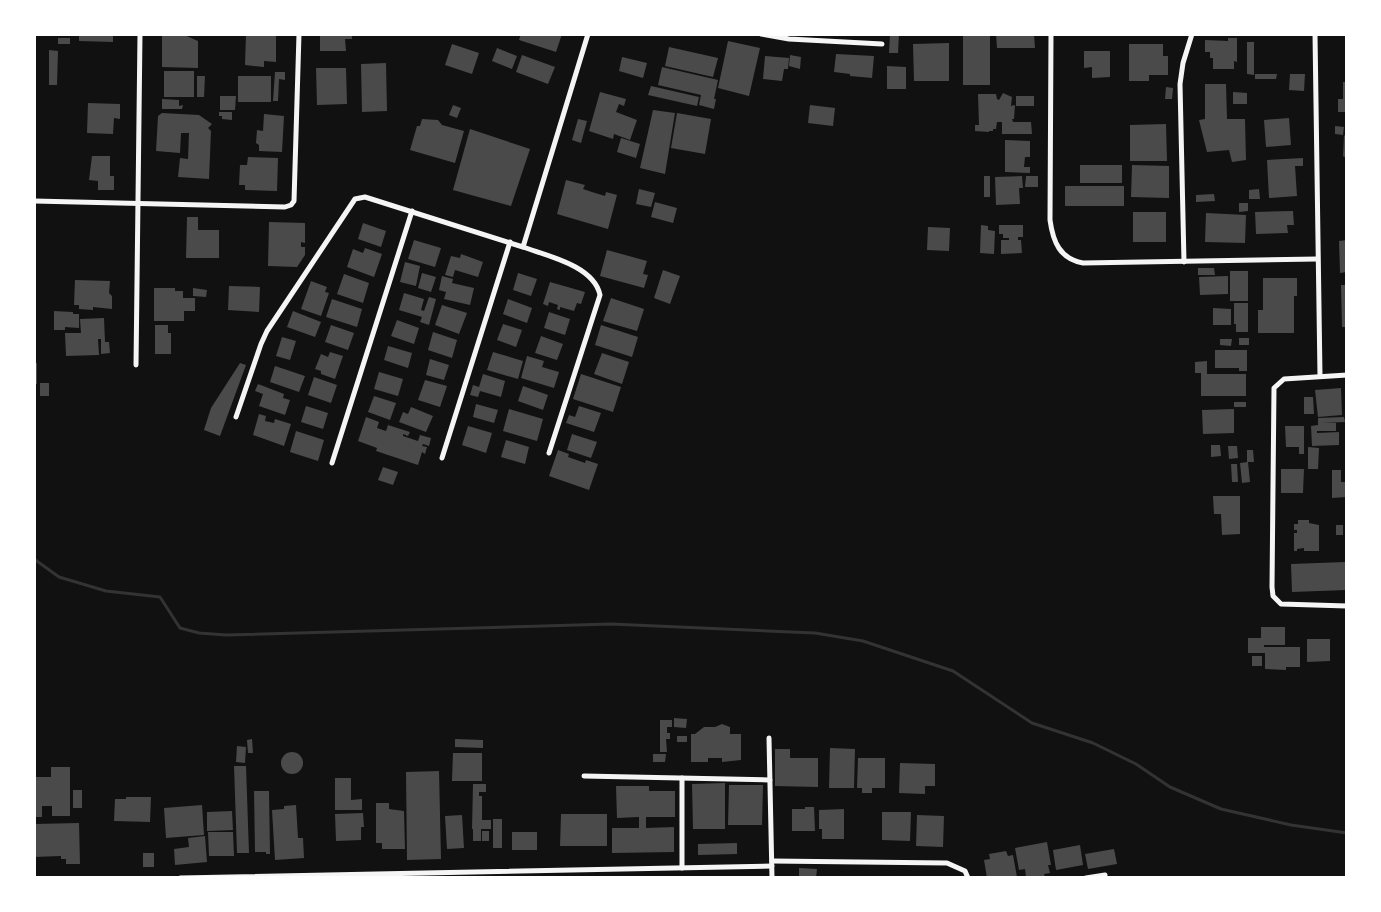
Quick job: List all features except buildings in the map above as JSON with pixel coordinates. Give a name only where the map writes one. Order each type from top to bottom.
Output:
[{"type":"street","points":[[136,365],[140,34]]},
{"type":"street","points":[[34,201],[285,207],[293,203],[299,34]]},
{"type":"street","points":[[523,247],[588,34]]},
{"type":"street","points":[[761,34],[810,41],[882,44]]},
{"type":"street","points":[[1051,34],[1050,220],[1052,234],[1068,258],[1083,263],[1317,259]]},
{"type":"street","points":[[1184,262],[1180,84],[1192,34]]},
{"type":"street","points":[[1315,34],[1320,376]]},
{"type":"street","points":[[236,417],[267,331],[355,199],[365,197],[510,242],[591,277],[600,295],[549,453]]},
{"type":"street","points":[[332,463],[412,211]]},
{"type":"street","points":[[442,458],[510,242]]},
{"type":"street","points":[[1347,375],[1284,379],[1274,388],[1272,587],[1273,596],[1281,604],[1347,606]]},
{"type":"street","points":[[769,738],[772,878]]},
{"type":"street","points":[[584,776],[770,780]]},
{"type":"street","points":[[682,778],[682,868]]},
{"type":"street","points":[[180,878],[682,868],[772,863],[947,863],[965,871],[968,878]]},
{"type":"street","points":[[1086,878],[1105,875],[1105,878]]},
{"type":"waterway","points":[[34,559],[59,577],[106,591],[160,597],[180,628],[199,633],[226,635],[611,624],[815,633],[863,641],[953,671],[1032,723],[1093,743],[1136,764],[1170,787],[1221,809],[1291,825],[1347,833]]}]
